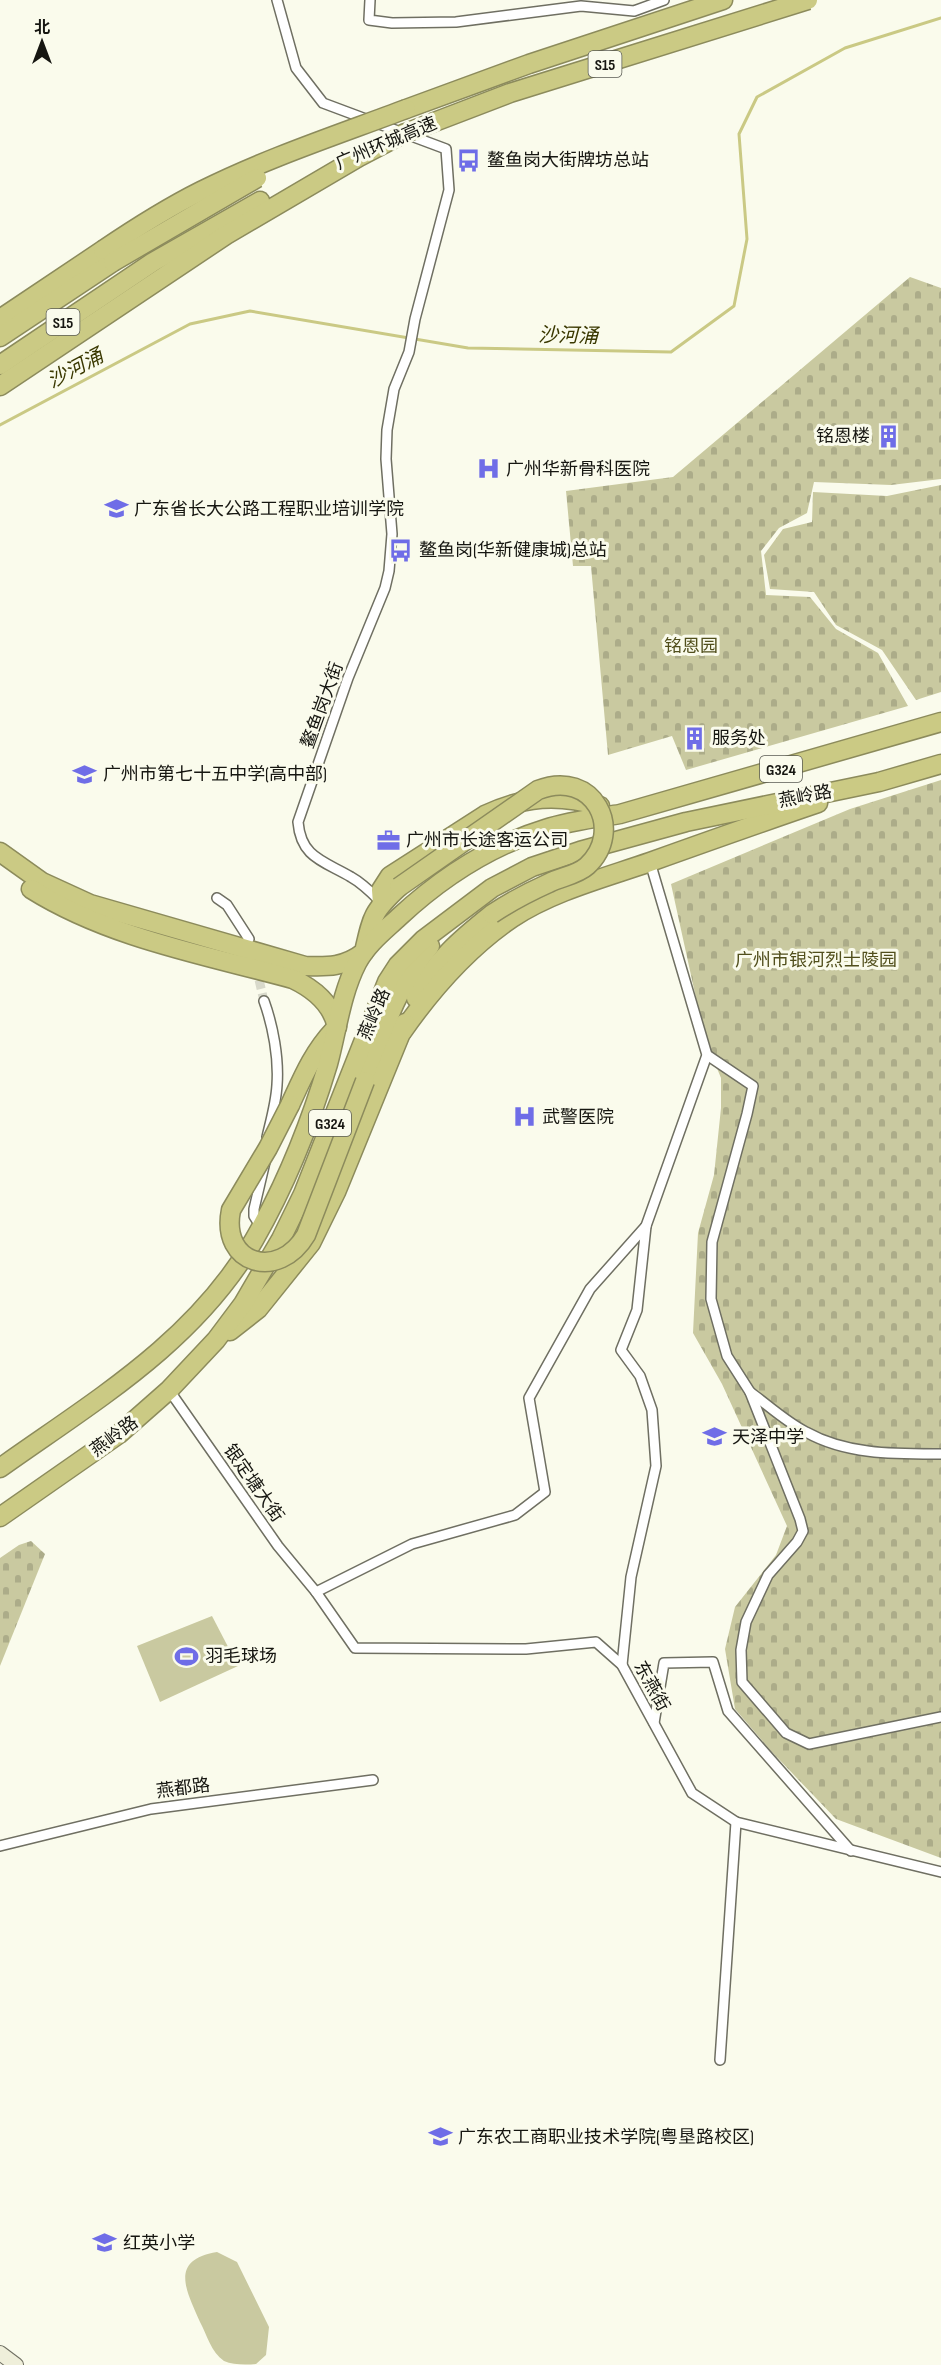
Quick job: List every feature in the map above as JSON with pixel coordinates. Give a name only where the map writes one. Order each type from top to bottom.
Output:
[{"type":"highway","name":"广州环城高速","points":[[0,337],[112,262],[253,180],[319,147],[406,109],[529,64],[723,0]]},
{"type":"highway","name":"广州环城高速","points":[[0,365],[180,246],[266,198],[358,153],[510,93],[808,0]]},
{"type":"highway","points":[[0,319],[117,241],[200,192],[271,160],[406,109]]},
{"type":"highway","points":[[0,386],[226,235],[359,157],[403,134]]},
{"type":"highway","name":"燕岭路","points":[[0,1468],[123,1381],[166,1347],[217,1292],[261,1227],[298,1145],[328,1065],[348,987],[364,952],[429,890],[475,860],[544,829],[620,814],[941,722]]},
{"type":"highway","name":"燕岭路","points":[[0,1517],[119,1434],[169,1390],[216,1340],[258,1281],[292,1218],[387,982],[410,952],[492,888],[532,867],[718,815],[879,782],[941,764]]},
{"type":"highway","points":[[402,1032],[420,1006],[481,942],[512,918],[552,897],[879,782]]},
{"type":"highway","points":[[0,866],[36,892],[72,911],[120,930],[169,937],[305,966],[338,966],[364,952],[373,916],[382,903],[399,887],[538,790],[562,784],[571,785],[586,793],[597,805],[603,821],[602,838],[592,860],[577,872],[530,892],[492,914],[451,950],[431,973],[419,992],[336,1192],[311,1243],[258,1309],[216,1340]]},
{"type":"highway","points":[[382,903],[381,890],[390,876],[484,815],[501,807],[522,801],[558,797],[577,799],[620,814]]},
{"type":"highway","points":[[0,852],[24,871],[75,898],[169,937],[303,984],[314,991],[332,1011],[337,1027],[323,1042],[262,1158],[231,1210],[230,1232],[238,1250],[246,1257],[264,1263],[284,1259],[300,1246],[386,1023],[406,980],[427,949],[454,917]]},
{"type":"main road","points":[[0,2353],[16,2365]]},
{"type":"street","name":"鳌鱼岗大街","points":[[278,0],[296,68],[323,103],[446,149],[449,190],[415,319],[409,352],[394,389],[387,430],[386,459],[392,550],[385,588],[348,678],[298,822],[299,837],[312,855],[364,885],[382,903]]},
{"type":"street","points":[[370,0],[369,20],[392,23],[456,22],[582,6],[634,11],[664,0]]},
{"type":"street","points":[[622,1665],[631,1577],[656,1466],[652,1410],[640,1376],[621,1350],[637,1310],[646,1226],[706,1055],[650,862]]},
{"type":"street","points":[[217,898],[227,905],[249,939]]},
{"type":"street","points":[[261,1227],[254,1216],[254,1209],[265,1168],[267,1138],[277,1085],[277,1060],[264,1001]]},
{"type":"street","points":[[706,1055],[753,1086],[712,1242],[710,1286],[713,1311],[727,1356],[750,1392],[800,1519],[802,1531],[797,1542],[768,1575],[746,1622],[741,1650],[742,1682],[786,1733],[809,1744],[941,1717]]},
{"type":"street","points":[[316,1592],[412,1544],[515,1515],[545,1492],[529,1398],[590,1289],[646,1226]]},
{"type":"street","name":"银定塘大街","points":[[169,1390],[278,1546],[316,1592]]},
{"type":"street","points":[[750,1392],[806,1432],[851,1450],[898,1454],[941,1454]]},
{"type":"street","name":"东燕街","points":[[316,1592],[355,1648],[526,1649],[596,1642],[622,1665],[692,1793],[736,1822],[941,1872]]},
{"type":"street","points":[[654,1723],[664,1663],[713,1662],[728,1711],[851,1851]]},
{"type":"street","name":"燕都路","points":[[0,1846],[151,1809],[374,1780]]},
{"type":"street","points":[[720,2060],[736,1822]]},
{"type":"green space","name":"铭恩园","points":[[910,277],[941,288],[941,479],[891,485],[814,482],[807,513],[779,528],[761,551],[766,595],[810,597],[836,629],[878,653],[908,706],[686,770],[672,736],[608,755],[591,566],[573,566],[566,491],[673,477]]},
{"type":"green space","points":[[941,485],[941,692],[916,700],[882,650],[836,625],[814,592],[770,589],[764,555],[783,529],[812,522],[813,492],[887,496]]},
{"type":"green space","name":"广州市银河烈士陵园","points":[[941,780],[941,1858],[836,1819],[772,1752],[735,1709],[725,1649],[735,1607],[776,1555],[787,1526],[722,1384],[693,1333],[698,1233],[714,1175],[721,1108],[721,1078],[705,1039],[671,884],[850,809]]},
{"type":"green space","points":[[31,1541],[45,1554],[0,1666],[0,1558],[19,1545]]},
{"type":"green space","name":"羽毛球场","points":[[212,1616],[238,1666],[160,1702],[137,1646]]},
{"type":"green space","points":[[217,2252],[237,2262],[269,2327],[266,2355],[256,2364],[244,2365],[224,2361],[210,2343],[190,2299],[185,2278],[187,2269],[192,2262],[202,2256]]},
{"type":"waterway","name":"沙河涌","points":[[0,425],[190,324],[250,311],[468,348],[671,352],[734,306],[747,239],[739,134],[757,97],[845,48],[941,18]]},
{"type":"tunnel","points":[[256,967],[264,1001]]},
{"type":"place","name":"鳌鱼岗大街牌坊总站","points":[[469,160]]},
{"type":"place","name":"铭恩楼","points":[[888,436]]},
{"type":"place","name":"广州华新骨科医院","points":[[488,469]]},
{"type":"place","name":"广东省长大公路工程职业培训学院","points":[[116,509]]},
{"type":"place","name":"鳌鱼岗(华新健康城)总站","points":[[401,550]]},
{"type":"place","name":"服务处","points":[[694,738]]},
{"type":"place","name":"广州市第七十五中学(高中部)","points":[[85,774]]},
{"type":"place","name":"广州市长途客运公司","points":[[388,840]]},
{"type":"place","name":"武警医院","points":[[524,1117]]},
{"type":"place","name":"天泽中学","points":[[714,1437]]},
{"type":"place","name":"羽毛球场","points":[[187,1656]]},
{"type":"place","name":"广东农工商职业技术学院(粤垦路校区)","points":[[440,2137]]},
{"type":"place","name":"红英小学","points":[[105,2243]]}]
